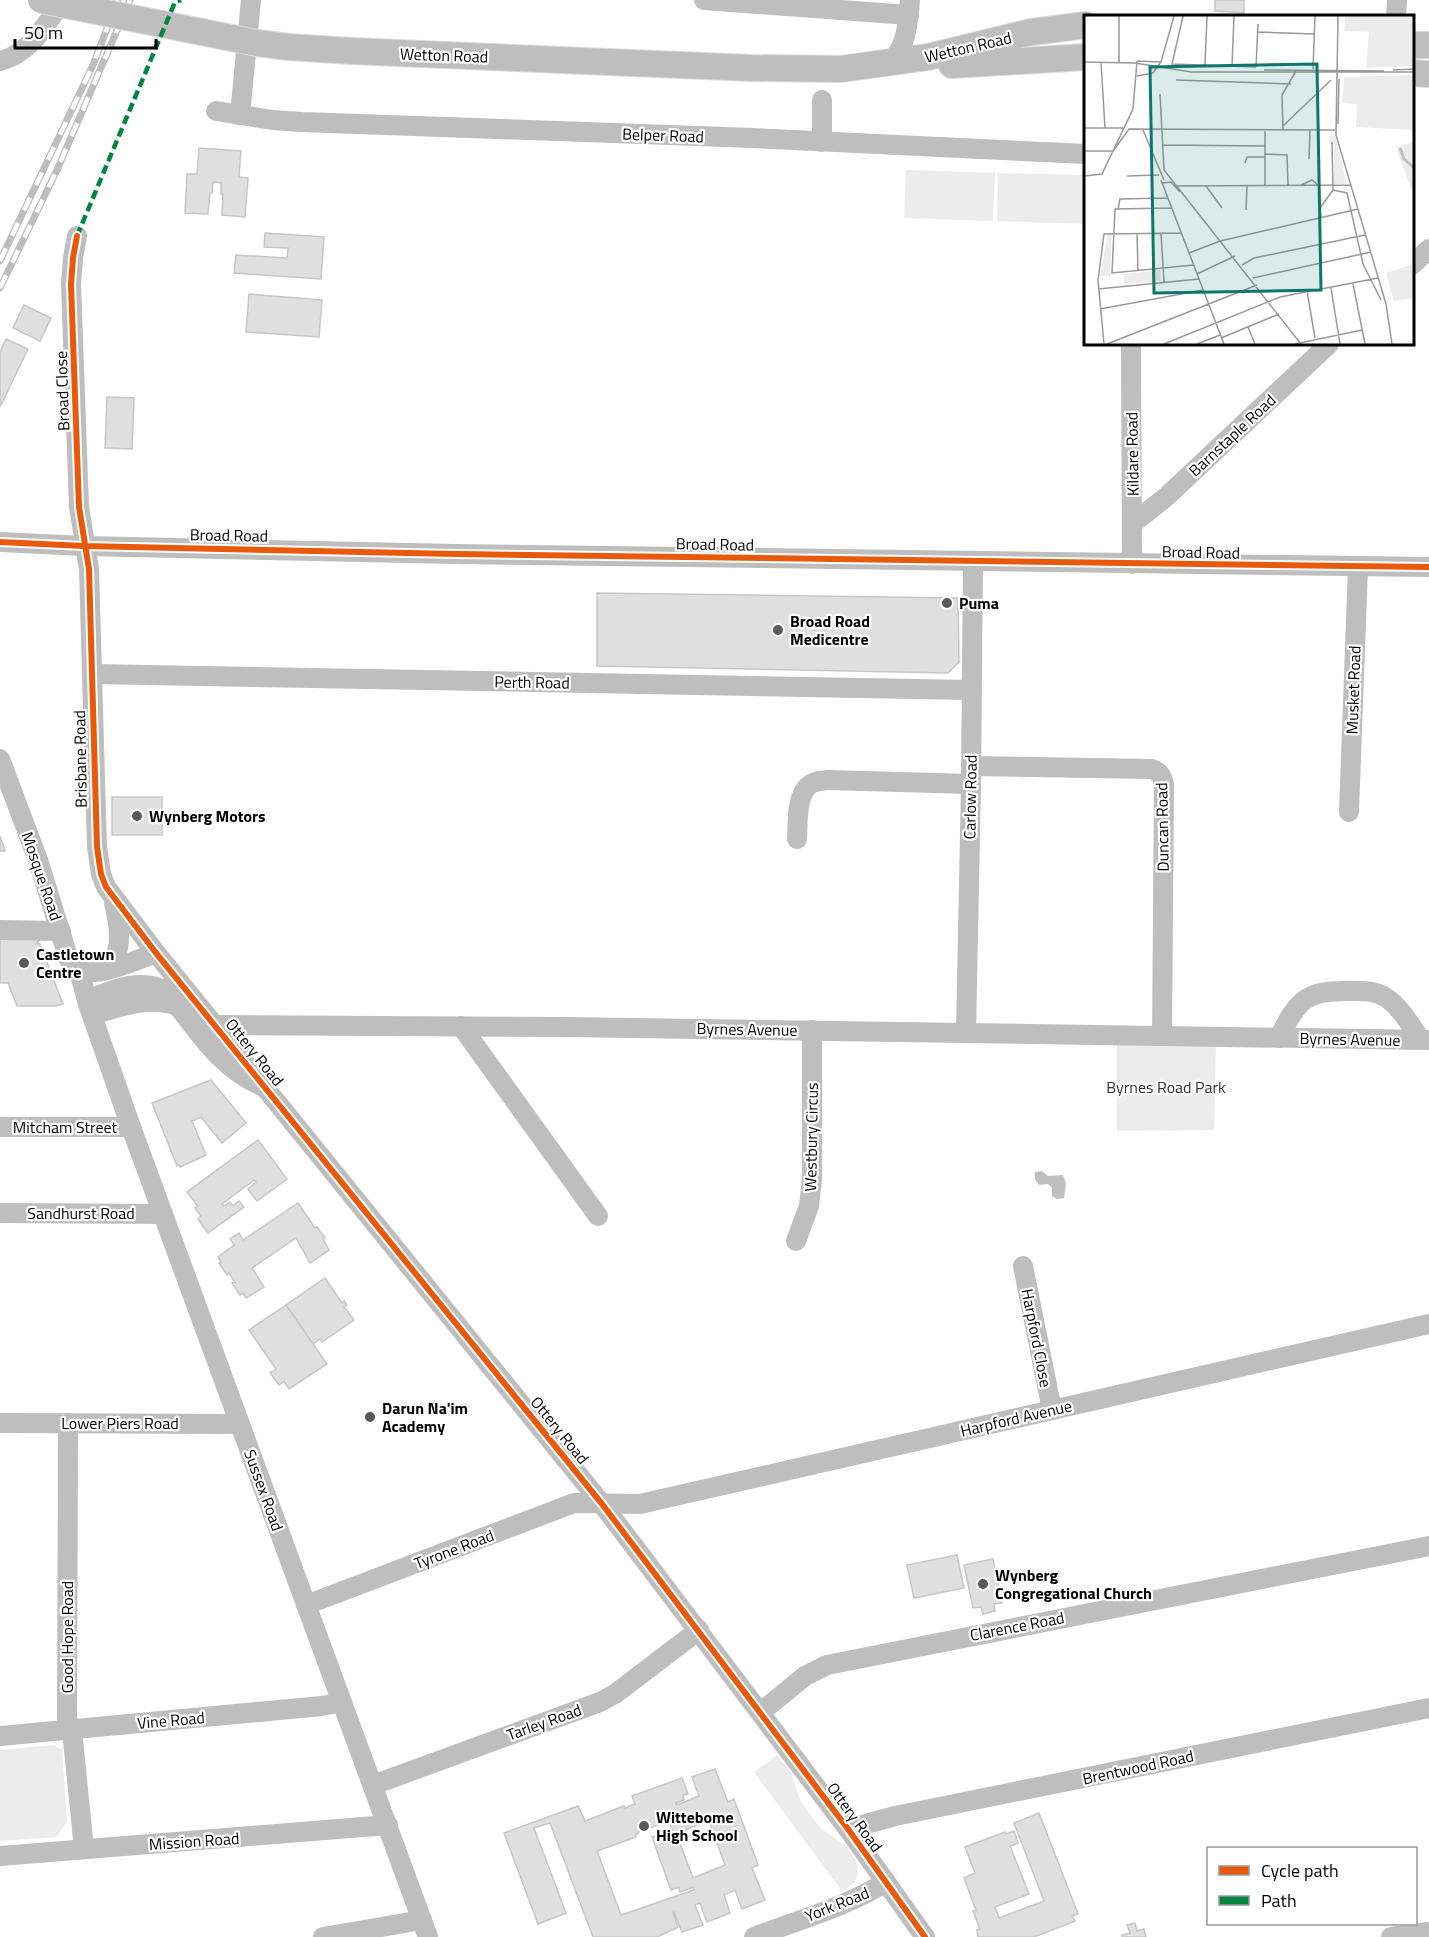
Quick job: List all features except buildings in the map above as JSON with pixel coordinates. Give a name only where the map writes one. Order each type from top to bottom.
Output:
[{"type":"main road","name":"Wetton Road","points":[[41,0],[257,43],[351,51],[893,72],[977,62],[1084,57]]},
{"type":"main road","name":"Wetton Road","points":[[850,69],[928,57],[1031,32],[1084,26]]},
{"type":"main road","points":[[1414,73],[1429,74]]},
{"type":"street","points":[[0,60],[21,51],[35,39],[63,0]]},
{"type":"street","points":[[240,115],[251,0]]},
{"type":"street","points":[[704,0],[909,7]]},
{"type":"street","points":[[1396,15],[1397,0]]},
{"type":"street","points":[[909,7],[913,36],[918,47],[928,57]]},
{"type":"street","points":[[890,62],[896,57],[904,40],[909,7]]},
{"type":"street","points":[[822,100],[822,142]]},
{"type":"street","name":"Belper Road","points":[[216,111],[302,122],[1084,154]]},
{"type":"street","name":"Broad Close","points":[[77,236],[72,284],[79,507],[84,546]]},
{"type":"street","points":[[1414,264],[1429,249]]},
{"type":"street","name":"Kildare Road","points":[[1131,345],[1132,564]]},
{"type":"street","name":"Barnstaple Road","points":[[1133,523],[1165,498],[1328,345]]},
{"type":"street","name":"Broad Road","points":[[0,542],[84,546],[1429,567]]},
{"type":"street","name":"Brisbane Road","points":[[84,546],[89,568],[93,782],[97,855],[101,874],[113,897],[156,953]]},
{"type":"street","name":"Carlow Road","points":[[966,1033],[973,561]]},
{"type":"street","name":"Musket Road","points":[[1349,812],[1358,567]]},
{"type":"street","name":"Perth Road","points":[[92,674],[971,690]]},
{"type":"street","name":"Mosque Road","points":[[0,759],[38,860],[69,960],[79,971],[90,1007]]},
{"type":"street","name":"Duncan Road","points":[[797,839],[802,797],[808,786],[815,782],[1152,769],[1158,772],[1162,777],[1164,796],[1162,1036]]},
{"type":"street","points":[[100,970],[112,962],[118,944],[118,924],[113,897]]},
{"type":"street","points":[[0,930],[61,931]]},
{"type":"street","points":[[79,971],[87,972],[118,967],[156,953]]},
{"type":"street","name":"Ottery Road","points":[[156,953],[603,1504],[848,1828],[925,1937]]},
{"type":"street","points":[[90,1007],[124,987],[151,985],[166,991],[216,1054],[236,1072],[266,1087]]},
{"type":"street","name":"Byrnes Avenue","points":[[1279,1038],[1289,1016],[1301,1002],[1314,994],[1329,990],[1369,991],[1385,996],[1425,1040]]},
{"type":"street","name":"Sussex Road","points":[[90,1007],[130,1127],[425,1928]]},
{"type":"street","name":"Byrnes Avenue","points":[[216,1025],[812,1030],[1425,1040]]},
{"type":"street","points":[[461,1026],[598,1216]]},
{"type":"street","name":"Westbury Circus","points":[[796,1240],[809,1206],[812,1179],[812,1030]]},
{"type":"street","name":"Mitcham Street","points":[[0,1126],[130,1127]]},
{"type":"street","name":"Sandhurst Road","points":[[0,1213],[163,1214]]},
{"type":"street","name":"Harpford Close","points":[[1023,1266],[1052,1410]]},
{"type":"street","name":"Harpford Avenue","points":[[603,1504],[640,1504],[1429,1324]]},
{"type":"street","name":"Lower Piers Road","points":[[0,1423],[240,1424]]},
{"type":"street","name":"Good Hope Road","points":[[68,1423],[67,1720],[72,1730],[84,1849]]},
{"type":"street","name":"Tyrone Road","points":[[306,1605],[574,1503],[603,1504]]},
{"type":"street","name":"Clarence Road","points":[[761,1712],[805,1676],[827,1665],[1429,1546]]},
{"type":"street","name":"Tarley Road","points":[[373,1785],[600,1702],[615,1694],[699,1630]]},
{"type":"street","name":"Vine Road","points":[[0,1736],[322,1706],[342,1702]]},
{"type":"street","name":"Brentwood Road","points":[[848,1828],[1429,1708]]},
{"type":"street","name":"Mission Road","points":[[0,1856],[388,1825]]},
{"type":"street","name":"York Road","points":[[754,1937],[871,1892],[886,1882]]},
{"type":"street","points":[[323,1937],[425,1928]]},
{"type":"street","points":[[1391,1937],[1429,1932]]},
{"type":"green space","points":[[906,170],[995,173],[993,221],[904,218]]},
{"type":"green space","points":[[998,173],[1084,175],[1084,224],[997,221]]},
{"type":"green space","name":"Byrnes Road Park","points":[[1117,1044],[1216,1044],[1214,1130],[1117,1131]]},
{"type":"green space","points":[[53,1745],[62,1750],[67,1822],[56,1837],[0,1841],[0,1750]]},
{"type":"green space","points":[[777,1755],[791,1773],[800,1800],[820,1828],[845,1845],[856,1860],[857,1878],[853,1884],[842,1891],[754,1772]]},
{"type":"shaded area","points":[[1042,1171],[1048,1176],[1063,1175],[1066,1183],[1064,1198],[1057,1199],[1052,1196],[1052,1188],[1048,1184],[1039,1185],[1035,1179],[1035,1172]]},
{"type":"railway","points":[[0,261],[93,65],[118,0]]},
{"type":"railway","points":[[0,288],[57,170],[130,0]]},
{"type":"marked path","points":[[77,236],[175,2],[181,0]]},
{"type":"cycle path","points":[[77,236],[71,284],[79,507],[89,569],[97,847],[101,874],[106,887],[156,953],[602,1504],[848,1829],[925,1937]]},
{"type":"cycle path","points":[[0,542],[456,554],[1429,567]]},
{"type":"place","name":"Puma","points":[[947,603]]},
{"type":"place","name":"Broad Road Medicentre","points":[[778,630]]},
{"type":"place","name":"Wynberg Motors","points":[[137,816]]},
{"type":"place","name":"Castletown Centre","points":[[24,963]]},
{"type":"place","name":"Darun Na'im Academy","points":[[370,1417]]},
{"type":"place","name":"Wynberg Congregational Church","points":[[983,1584]]},
{"type":"place","name":"Wittebome High School","points":[[644,1826]]}]
